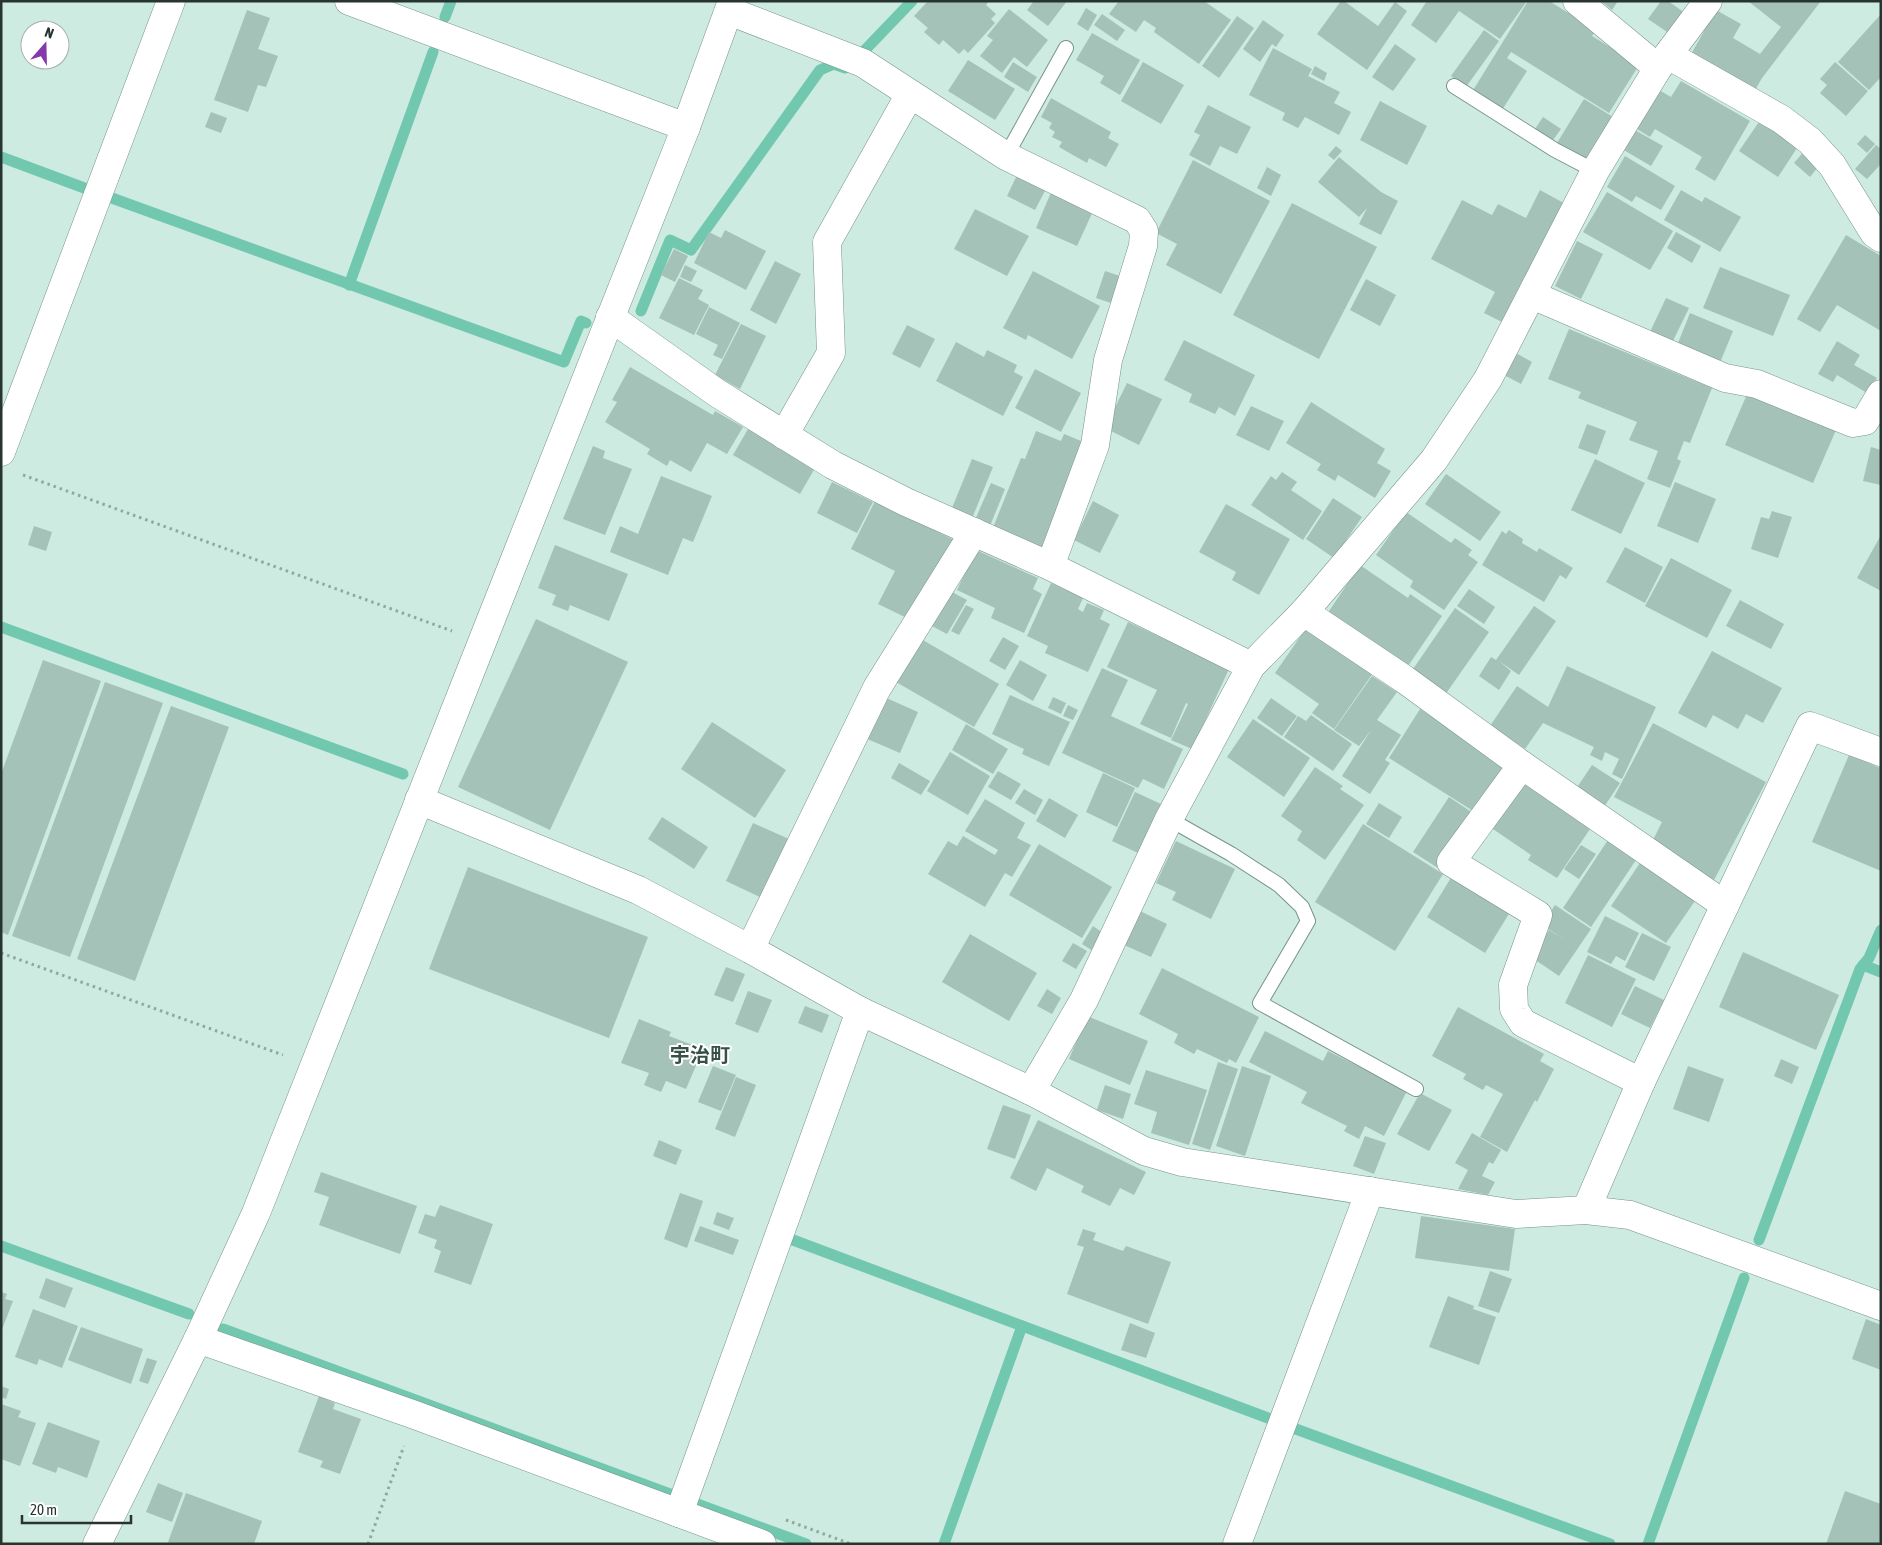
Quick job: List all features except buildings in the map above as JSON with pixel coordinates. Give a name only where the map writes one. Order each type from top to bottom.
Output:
[{"type":"street","points":[[1,452],[171,1]]},
{"type":"street","points":[[349,1],[686,127]]},
{"type":"street","points":[[1577,1],[1663,62],[1781,119],[1810,141],[1832,165],[1874,233],[1881,238]]},
{"type":"street","points":[[1031,1091],[1084,1000],[1168,819],[1251,666],[1304,612],[1434,460],[1488,379],[1595,170],[1663,62],[1708,1]]},
{"type":"street","points":[[97,1543],[198,1339],[256,1213],[686,127],[730,6],[862,63],[1006,156],[1137,220],[1144,231],[1144,246],[1108,360],[1095,445],[1050,566]]},
{"type":"street","points":[[784,435],[832,353],[826,242],[910,94]]},
{"type":"street","points":[[1532,295],[1725,378],[1757,384],[1854,423],[1865,421],[1881,394]]},
{"type":"street","points":[[610,317],[717,394],[841,469],[906,502],[1050,566],[1251,666]]},
{"type":"street","points":[[750,949],[877,688],[974,532]]},
{"type":"street","points":[[1304,612],[1404,679],[1522,765],[1725,905]]},
{"type":"street","points":[[1586,1210],[1641,1082],[1810,726],[1881,752]]},
{"type":"street","points":[[1522,765],[1451,862],[1538,915],[1513,985],[1514,1009],[1524,1023],[1641,1082]]},
{"type":"street","points":[[419,800],[638,890],[860,1010],[1031,1091],[1144,1151],[1182,1162],[1516,1214],[1586,1210],[1630,1215],[1881,1306]]},
{"type":"street","points":[[682,1503],[860,1010]]},
{"type":"street","points":[[1237,1544],[1370,1191]]},
{"type":"street","points":[[198,1339],[415,1415],[682,1503],[762,1544]]},
{"type":"lane","points":[[1006,156],[1066,48]]},
{"type":"lane","points":[[1454,86],[1555,150],[1595,170]]},
{"type":"lane","points":[[1168,819],[1231,854],[1279,885],[1302,907],[1308,921],[1260,1003],[1416,1088]]},
{"type":"path","points":[[20,474],[482,642]]},
{"type":"path","points":[[1,953],[314,1067]]},
{"type":"path","points":[[368,1544],[415,1415]]},
{"type":"waterway","points":[[445,17],[451,1]]},
{"type":"waterway","points":[[864,51],[912,1]]},
{"type":"waterway","points":[[349,285],[433,52]]},
{"type":"waterway","points":[[641,311],[670,240],[691,250],[820,70],[834,64],[845,68]]},
{"type":"waterway","points":[[1,157],[87,189]]},
{"type":"waterway","points":[[109,197],[564,362],[581,321],[586,323]]},
{"type":"waterway","points":[[1,627],[403,774]]},
{"type":"waterway","points":[[1759,1240],[1860,969],[1869,958],[1881,930]]},
{"type":"waterway","points":[[1863,965],[1881,972]]},
{"type":"waterway","points":[[793,1240],[1268,1418]]},
{"type":"waterway","points":[[1,1246],[189,1314]]},
{"type":"waterway","points":[[1648,1544],[1744,1278]]},
{"type":"waterway","points":[[944,1544],[1022,1326]]},
{"type":"waterway","points":[[223,1329],[806,1544]]},
{"type":"waterway","points":[[1293,1428],[1610,1544]]},
{"type":"district","name":"宇治町","points":[[700,1055]]}]
